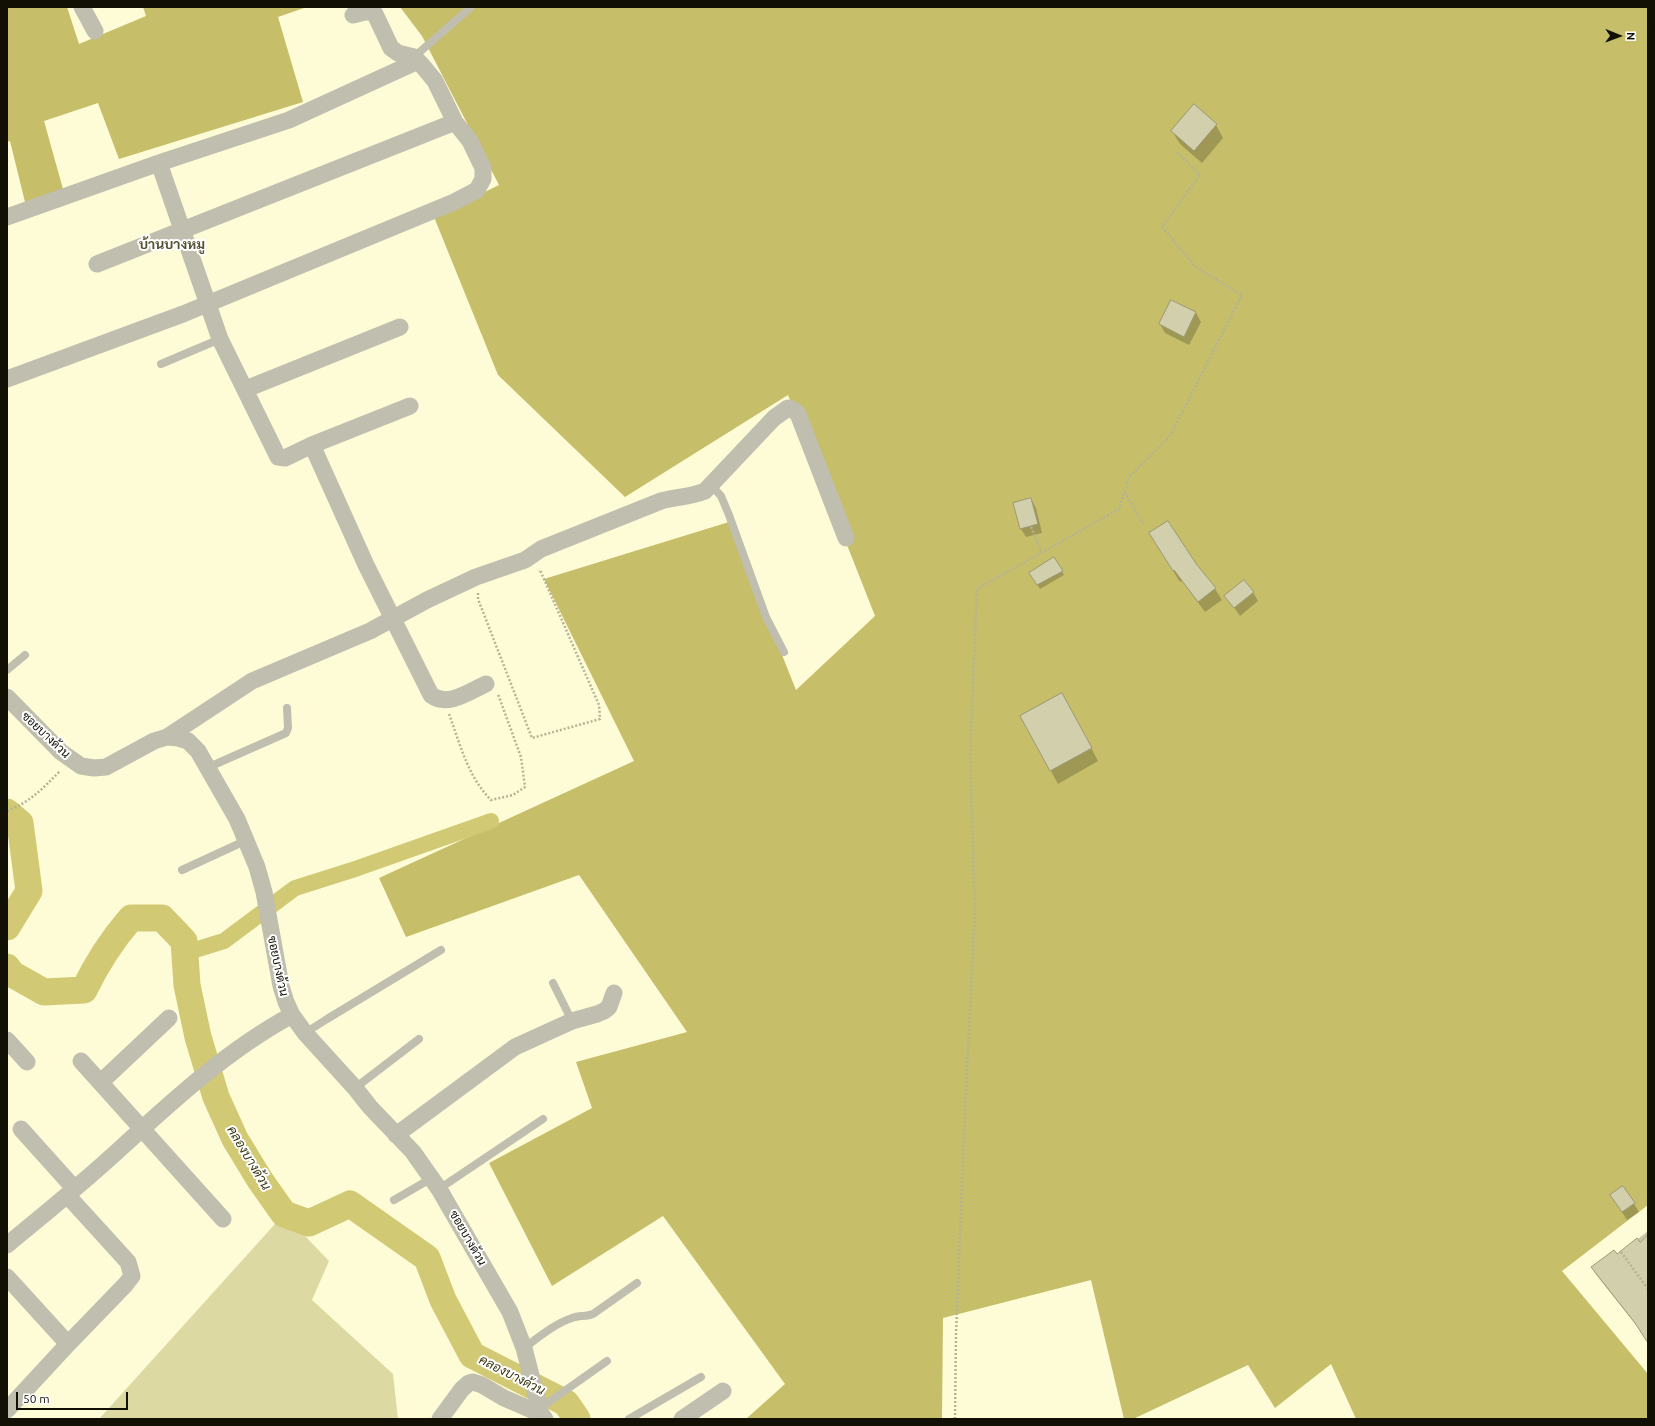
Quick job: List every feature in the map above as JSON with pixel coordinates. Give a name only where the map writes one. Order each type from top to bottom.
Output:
[{"type":"street","points":[[82,7],[95,30]]},
{"type":"street","points":[[7,379],[208,307],[454,202],[477,190],[483,179],[483,168],[470,141],[455,122],[435,81],[416,59],[398,53],[392,48],[374,12],[365,12],[352,15]]},
{"type":"street","points":[[8,214],[289,120],[416,59]]},
{"type":"street","points":[[96,264],[455,122]]},
{"type":"street","points":[[159,163],[218,334],[278,457],[285,458],[312,445],[410,406]]},
{"type":"street","points":[[246,389],[400,327]]},
{"type":"street","points":[[167,737],[252,681],[370,631],[427,600],[476,577],[525,560],[541,549],[660,502],[699,494],[711,485],[774,418],[788,408],[792,409],[798,414],[846,538]]},
{"type":"street","points":[[312,445],[366,565],[431,695],[436,699],[444,700],[456,698],[486,684]]},
{"type":"street","name":"ซอยบางด้วน","points":[[7,697],[61,752],[81,766],[94,768],[106,767],[154,741],[167,737],[188,741],[198,751],[209,767],[247,840],[264,892],[281,986],[292,1015],[305,1033],[355,1088],[370,1107],[413,1152],[435,1183],[510,1312],[542,1409]]},
{"type":"street","points":[[396,1134],[514,1047],[572,1021],[604,1011],[609,1007],[614,993]]},
{"type":"street","points":[[7,1245],[110,1158],[216,1064],[261,1033],[292,1015]]},
{"type":"street","points":[[101,1082],[169,1018]]},
{"type":"street","points":[[9,1048],[27,1062]]},
{"type":"street","points":[[81,1061],[223,1219]]},
{"type":"street","points":[[7,1410],[132,1276],[128,1262],[70,1192],[21,1129]]},
{"type":"street","points":[[7,1277],[68,1344]]},
{"type":"street","points":[[440,1419],[462,1389],[469,1383],[473,1382],[482,1385],[504,1398],[542,1409]]},
{"type":"street","points":[[682,1419],[723,1391]]},
{"type":"lane","points":[[416,59],[471,7]]},
{"type":"lane","points":[[161,364],[218,334]]},
{"type":"lane","points":[[711,485],[721,496],[727,509],[766,617],[784,652]]},
{"type":"lane","points":[[7,670],[25,655]]},
{"type":"lane","points":[[209,767],[286,733],[288,728],[287,708]]},
{"type":"lane","points":[[182,870],[247,840]]},
{"type":"lane","points":[[305,1033],[327,1018],[441,950]]},
{"type":"lane","points":[[553,983],[572,1021]]},
{"type":"lane","points":[[355,1088],[419,1039]]},
{"type":"lane","points":[[394,1200],[435,1183],[543,1119]]},
{"type":"lane","points":[[525,1354],[559,1323],[577,1316],[585,1317],[593,1314],[638,1283]]},
{"type":"lane","points":[[542,1409],[564,1391],[607,1361]]},
{"type":"lane","points":[[629,1419],[701,1377]]},
{"type":"path","points":[[955,1419],[956,1335],[975,912],[970,756],[977,590],[1119,509],[1129,477],[1170,436],[1242,295],[1196,267],[1162,227],[1200,175],[1177,152]]},
{"type":"path","points":[[1125,491],[1143,524]]},
{"type":"path","points":[[1031,527],[1042,553]]},
{"type":"path","points":[[484,590],[477,593],[478,599],[532,738],[600,719],[599,705],[540,570],[534,573]]},
{"type":"path","points":[[444,700],[469,767],[481,790],[491,800],[513,795],[525,787],[521,757],[493,681],[486,684]]},
{"type":"path","points":[[7,811],[24,804],[36,795],[72,759]]},
{"type":"path","points":[[1621,1252],[1648,1289]]},
{"type":"shaded area","points":[[7,7],[67,7],[79,44],[146,16],[143,7],[307,7],[278,17],[303,102],[119,159],[98,103],[44,121],[63,189],[25,202],[10,141],[7,142]]},
{"type":"shaded area","points":[[400,7],[1648,7],[1648,1205],[1562,1271],[1648,1374],[1648,1419],[1356,1419],[1331,1364],[1275,1408],[1248,1365],[1133,1419],[1124,1419],[1091,1280],[943,1318],[942,1419],[746,1419],[785,1384],[663,1216],[552,1286],[489,1163],[592,1108],[576,1062],[687,1032],[579,875],[406,937],[379,878],[634,761],[544,579],[729,522],[796,690],[875,616],[788,395],[625,497],[498,375],[434,217],[499,185],[422,36]]},
{"type":"shaded area","points":[[284,1214],[329,1261],[312,1300],[393,1374],[398,1419],[99,1419]]},
{"type":"building","points":[[1194,104],[1217,124],[1194,151],[1171,131]]},
{"type":"building","points":[[1171,300],[1196,312],[1184,337],[1159,324]]},
{"type":"building","points":[[1031,498],[1038,524],[1020,529],[1013,503]]},
{"type":"building","points":[[1168,521],[1197,565],[1216,588],[1198,602],[1174,570],[1173,571],[1149,533]]},
{"type":"building","points":[[1054,557],[1063,571],[1037,585],[1029,573]]},
{"type":"building","points":[[1244,580],[1254,592],[1234,608],[1224,596]]},
{"type":"building","points":[[1062,693],[1092,748],[1050,771],[1020,716]]},
{"type":"building","points":[[1623,1186],[1635,1203],[1622,1212],[1610,1195]]},
{"type":"building","points":[[1648,1235],[1648,1343],[1635,1323],[1591,1267],[1614,1250],[1617,1254],[1637,1238],[1640,1242]]},
{"type":"waterway","name":"คลองบางด้วน","points":[[7,812],[20,823],[29,891],[7,927]]},
{"type":"waterway","points":[[185,953],[224,941],[295,888],[358,868],[491,821]]},
{"type":"waterway","name":"คลองบางด้วน","points":[[7,967],[12,974],[44,992],[84,990],[105,952],[131,918],[162,918],[184,941],[187,985],[198,1037],[216,1097],[235,1139],[260,1180],[284,1214],[309,1223],[350,1204],[427,1258],[443,1300],[472,1355],[566,1403],[577,1419]]},
{"type":"district","name":"บ้านบางหมู","points":[[172,244]]}]
